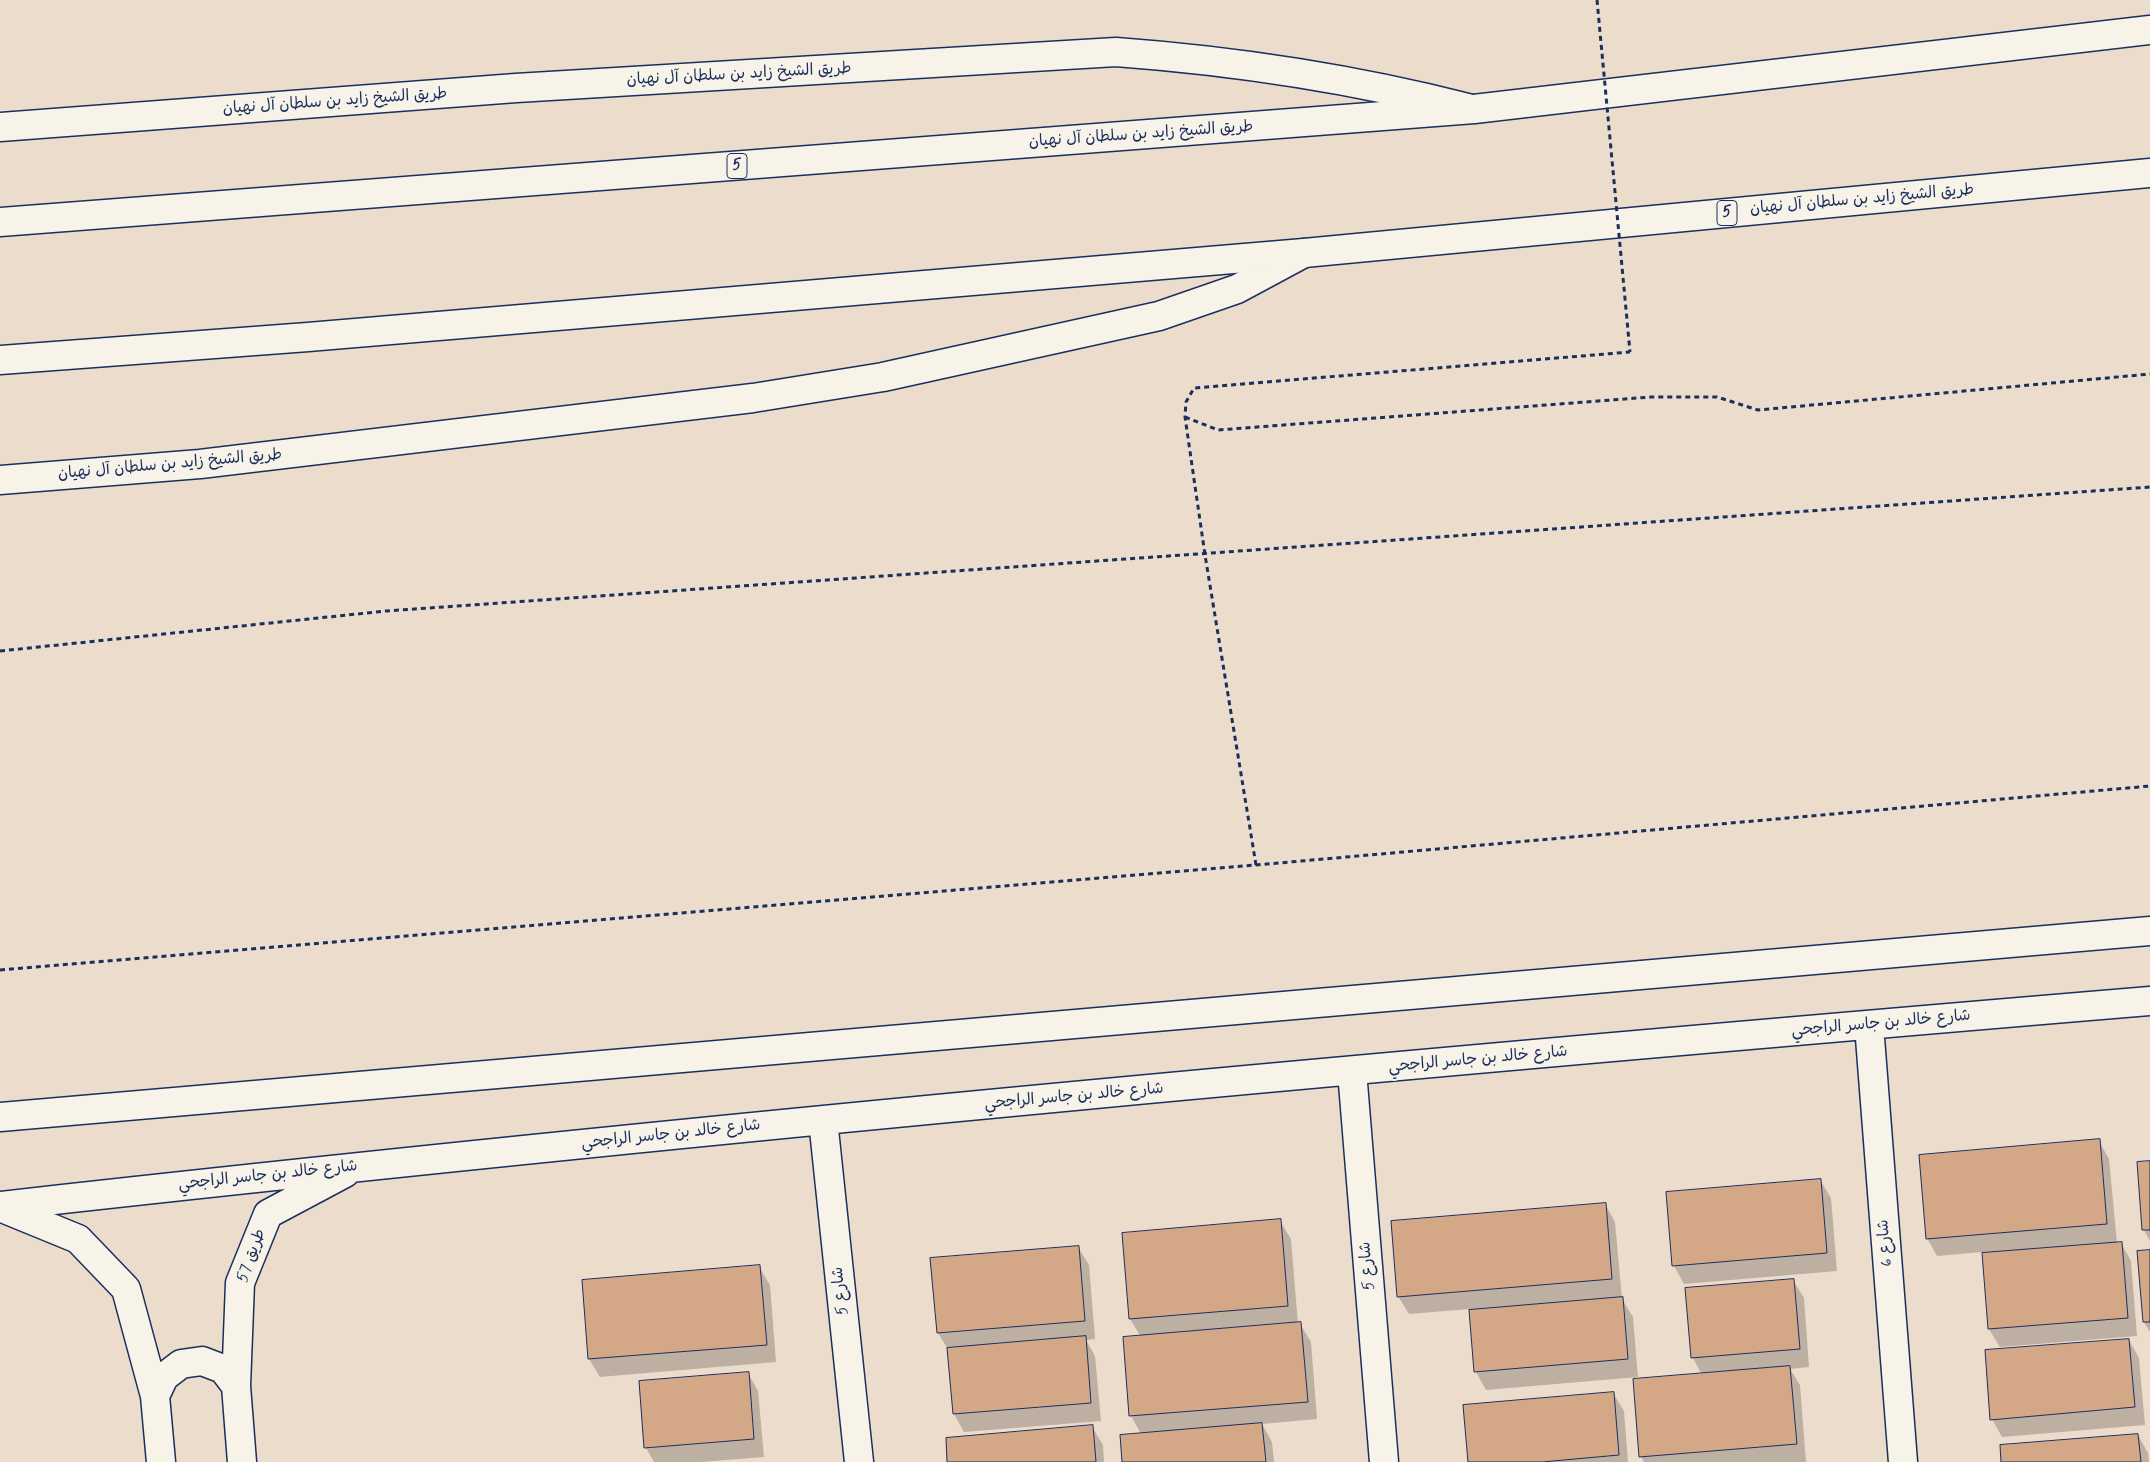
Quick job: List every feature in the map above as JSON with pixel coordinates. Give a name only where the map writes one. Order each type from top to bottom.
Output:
[{"type":"main road","name":"طريق الشيخ زايد بن سلطان آل نهيان","points":[[0,222],[1474,109],[2150,30]]},
{"type":"main road","name":"طريق الشيخ زايد بن سلطان آل نهيان","points":[[0,127],[516,88],[1116,52],[1188,57],[1270,67],[1394,90],[1474,109]]},
{"type":"main road","name":"طريق الشيخ زايد بن سلطان آل نهيان","points":[[0,360],[328,335],[1304,253],[2150,173]]},
{"type":"main road","name":"طريق الشيخ زايد بن سلطان آل نهيان","points":[[0,480],[200,464],[753,398],[883,377],[1159,316],[1237,289],[1304,253]]},
{"type":"main road","points":[[0,1117],[2150,931]]},
{"type":"main road","name":"شارع خالد بن جاسر الراجحي","points":[[0,1206],[359,1166],[823,1120],[1352,1071],[2150,1001]]},
{"type":"main road","name":"شارع 6","points":[[1869,1025],[1904,1462]]},
{"type":"main road","name":"شارع 5","points":[[1352,1071],[1384,1462]]},
{"type":"main road","name":"شارع 5","points":[[823,1120],[858,1462]]},
{"type":"main road","name":"طريق 57","points":[[242,1462],[236,1386],[240,1283],[268,1214],[359,1166]]},
{"type":"main road","points":[[0,1206],[78,1239],[126,1289],[155,1396],[161,1462]]},
{"type":"main road","points":[[155,1396],[164,1377],[181,1364],[202,1361],[223,1369],[236,1386]]},
{"type":"path","points":[[1256,865],[1205,554],[1185,417],[1186,402],[1194,388],[1630,352],[1597,0]]},
{"type":"path","points":[[1185,417],[1218,430],[1651,396],[1717,396],[1758,410],[2150,374]]},
{"type":"path","points":[[0,651],[386,611],[2150,487]]},
{"type":"path","points":[[0,970],[1256,865],[2150,786]]},
{"type":"building","points":[[2100,1139],[2107,1224],[1926,1239],[1919,1155]]},
{"type":"building","points":[[2150,1161],[2150,1230],[2142,1230],[2137,1162]]},
{"type":"building","points":[[1821,1179],[1827,1253],[1672,1266],[1666,1192]]},
{"type":"building","points":[[1606,1203],[1612,1279],[1397,1297],[1391,1221]]},
{"type":"building","points":[[1281,1219],[1288,1306],[1129,1319],[1122,1233]]},
{"type":"building","points":[[2122,1242],[2128,1318],[1988,1329],[1982,1253]]},
{"type":"building","points":[[1079,1246],[1085,1321],[937,1333],[930,1258]]},
{"type":"building","points":[[2150,1250],[2150,1322],[2143,1322],[2137,1251]]},
{"type":"building","points":[[760,1265],[767,1345],[588,1359],[582,1280]]},
{"type":"building","points":[[1794,1279],[1800,1349],[1691,1358],[1685,1288]]},
{"type":"building","points":[[1623,1297],[1628,1359],[1474,1372],[1469,1310]]},
{"type":"building","points":[[1301,1322],[1308,1402],[1129,1416],[1123,1337]]},
{"type":"building","points":[[1086,1336],[1091,1403],[953,1414],[947,1348]]},
{"type":"building","points":[[2129,1339],[2135,1407],[1990,1420],[1985,1350]]},
{"type":"building","points":[[1790,1366],[1797,1444],[1639,1457],[1633,1379]]},
{"type":"building","points":[[749,1372],[754,1439],[644,1448],[639,1381]]},
{"type":"building","points":[[1614,1392],[1619,1455],[1542,1462],[1468,1462],[1463,1405]]},
{"type":"building","points":[[1262,1423],[1266,1462],[1122,1462],[1120,1435]]},
{"type":"building","points":[[1093,1425],[1096,1462],[947,1462],[946,1438]]},
{"type":"building","points":[[2138,1434],[2141,1462],[2001,1462],[2000,1445]]}]
